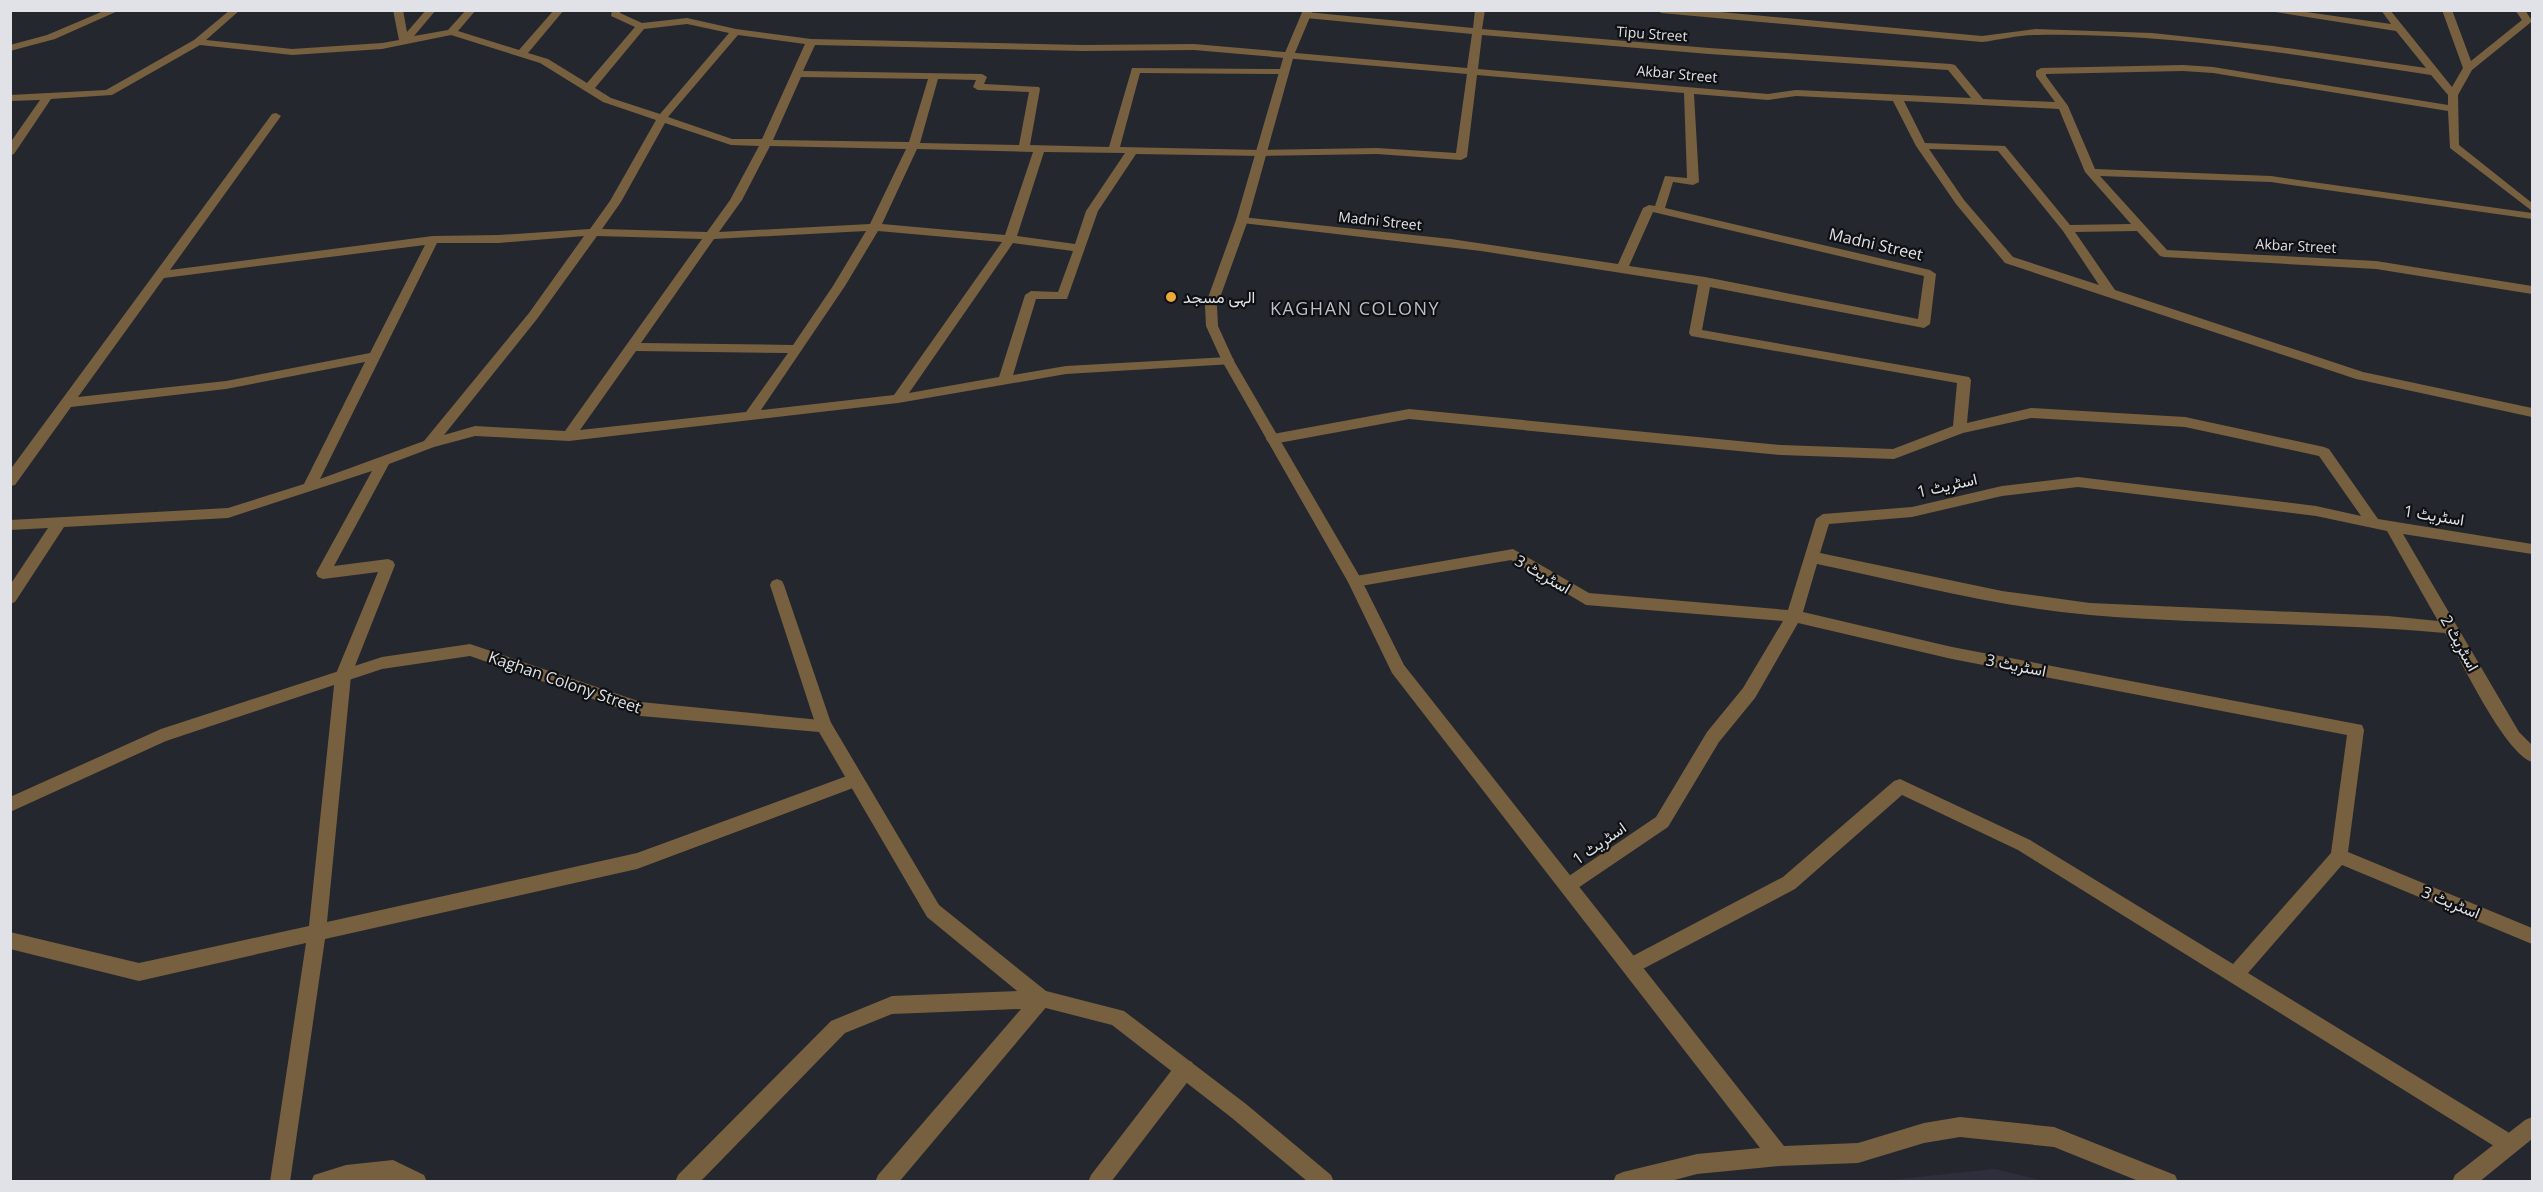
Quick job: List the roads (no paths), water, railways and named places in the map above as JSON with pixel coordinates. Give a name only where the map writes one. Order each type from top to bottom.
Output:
[{"type":"street","points":[[10,48],[51,37],[116,10]]},
{"type":"street","points":[[10,98],[108,93],[198,42],[236,10]]},
{"type":"street","points":[[398,10],[404,42]]},
{"type":"street","points":[[404,42],[432,10]]},
{"type":"street","points":[[451,33],[472,10]]},
{"type":"street","points":[[521,54],[560,10]]},
{"type":"street","points":[[589,88],[641,26],[614,14],[617,10]]},
{"type":"street","points":[[198,42],[292,52],[404,42],[451,33],[544,61],[607,99],[731,142],[1262,153],[1377,152],[1461,157],[1480,10]]},
{"type":"street","points":[[1661,10],[1982,39],[2035,32],[2152,36],[2273,49],[2434,72]]},
{"type":"street","points":[[2267,10],[2398,28]]},
{"type":"street","points":[[2385,10],[2453,95]]},
{"type":"street","points":[[2447,10],[2468,68]]},
{"type":"street","points":[[2520,10],[2530,21],[2468,68],[2453,95],[2454,146],[2532,208]]},
{"type":"street","points":[[1307,13],[1289,55],[1242,220],[1211,306],[1210,316],[1228,361],[1355,581],[1398,669],[1779,1156]]},
{"type":"street","name":"Tipu Street","points":[[1307,13],[1477,32],[1802,59],[1951,67],[1980,102]]},
{"type":"street","name":"Akbar Street","points":[[641,26],[687,21],[736,32],[811,42],[1083,48],[1194,47],[1768,97],[1796,93],[2063,106]]},
{"type":"street","points":[[429,444],[533,316],[615,202],[662,118],[736,32]]},
{"type":"street","points":[[568,436],[736,200],[767,141],[811,42]]},
{"type":"street","name":"Akbar Street","points":[[2453,109],[2213,70],[2160,68],[2041,71],[2041,76],[2063,106],[2091,172],[2164,253],[2376,265],[2532,290]]},
{"type":"street","points":[[1114,150],[1136,70],[1284,72]]},
{"type":"street","points":[[797,74],[982,77],[978,87],[1035,88],[1024,147]]},
{"type":"street","points":[[750,416],[847,275],[894,189],[913,145],[934,76]]},
{"type":"street","points":[[1622,268],[1649,208],[1659,210],[1670,178],[1693,182],[1689,90]]},
{"type":"street","points":[[10,152],[48,96]]},
{"type":"street","points":[[1897,98],[1921,146],[1960,202],[2009,260],[2361,376],[2532,411]]},
{"type":"street","points":[[10,481],[276,116]]},
{"type":"street","points":[[1921,146],[2001,148],[2067,229],[2110,292]]},
{"type":"street","points":[[898,399],[1010,239],[1040,148]]},
{"type":"street","points":[[1005,380],[1031,295],[1063,296],[1092,211],[1132,150]]},
{"type":"street","points":[[2091,172],[2271,179],[2532,216]]},
{"type":"street","name":"Madni Street","points":[[1242,220],[1480,247],[1622,268],[1706,281],[1924,324],[1930,274],[1659,210]]},
{"type":"street","points":[[159,275],[433,240],[499,239],[593,232],[712,236],[873,227],[1010,239],[1080,249]]},
{"type":"street","points":[[2067,229],[2140,227]]},
{"type":"street","points":[[309,487],[433,240]]},
{"type":"street","points":[[1706,281],[1695,333],[1964,380],[1960,429]]},
{"type":"street","points":[[631,347],[797,349]]},
{"type":"street","points":[[66,403],[226,385],[375,356]]},
{"type":"street","points":[[11,525],[228,513],[429,444],[475,431],[568,436],[898,399],[1066,370],[1228,361]]},
{"type":"street","points":[[1273,439],[1409,414],[1781,450],[1894,454],[1960,429],[2031,413],[2185,422],[2324,452],[2374,524]]},
{"type":"street","points":[[280,1182],[317,933],[343,676],[388,565],[323,573],[386,460]]},
{"type":"street","name":"اسٹریٹ 1","points":[[1569,886],[1662,822],[1713,737],[1749,693],[1794,616],[1823,519],[1912,512],[2002,491],[2078,482],[2316,511],[2374,524],[2532,549]]},
{"type":"street","points":[[10,598],[60,522]]},
{"type":"street","name":"اسٹریٹ 2","points":[[2392,527],[2513,737],[2532,755]]},
{"type":"street","name":"اسٹریٹ 3","points":[[1355,581],[1513,554],[1586,599],[1794,616],[1952,653],[2356,730],[2339,856],[2532,936]]},
{"type":"street","points":[[1812,557],[2002,597],[2090,609],[2388,622],[2451,628]]},
{"type":"street","points":[[777,585],[824,726],[933,911],[1041,999]]},
{"type":"street","name":"Kaghan Colony Street","points":[[10,805],[161,736],[382,663],[470,650],[641,710],[824,726]]},
{"type":"street","points":[[10,940],[140,972],[637,861],[855,780]]},
{"type":"street","points":[[1630,966],[1789,883],[1900,786],[2024,845],[2510,1144]]},
{"type":"street","points":[[2235,975],[2339,856]]},
{"type":"street","points":[[885,1182],[1041,999]]},
{"type":"street","points":[[686,1182],[837,1027],[892,1005],[1041,999],[1117,1017],[1324,1182]]},
{"type":"street","points":[[1098,1182],[1185,1069]]},
{"type":"street","points":[[1623,1182],[1697,1164],[1779,1156],[1858,1153],[1924,1133],[1960,1127],[2054,1137],[2168,1182]]},
{"type":"street","points":[[2462,1182],[2532,1127]]},
{"type":"street","points":[[321,1182],[346,1174],[393,1170],[417,1182]]},
{"type":"place","name":"الہی مسجد","points":[[1171,297]]},
{"type":"district","name":"KAGHAN COLONY","points":[[1355,309]]}]
